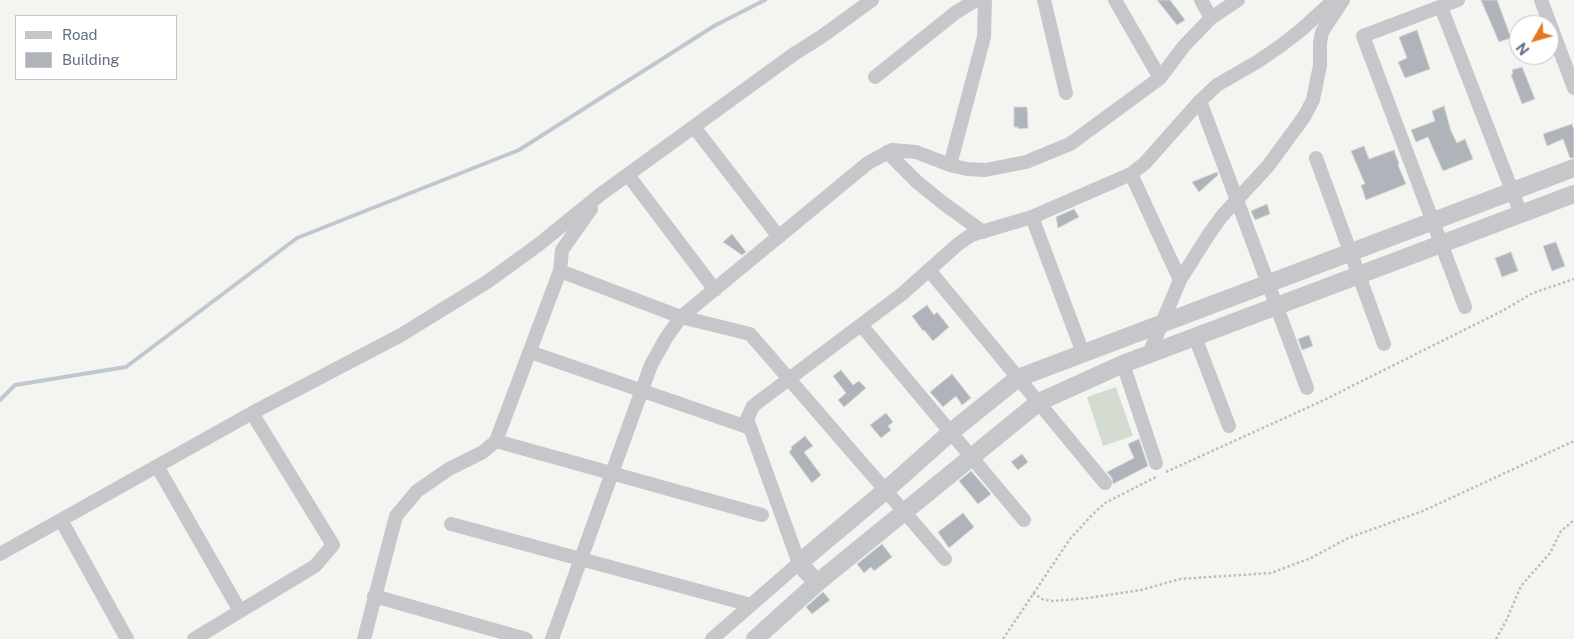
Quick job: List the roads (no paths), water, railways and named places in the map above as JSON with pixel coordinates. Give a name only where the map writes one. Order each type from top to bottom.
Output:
[{"type":"street","points":[[0,554],[252,414],[401,335],[487,282],[538,245],[601,194],[872,0]]},
{"type":"street","points":[[875,77],[956,13],[976,0]]},
{"type":"street","points":[[950,165],[984,37],[985,0]]},
{"type":"street","points":[[1044,0],[1066,93]]},
{"type":"street","points":[[1115,0],[1160,78]]},
{"type":"street","points":[[1201,0],[1211,18]]},
{"type":"street","points":[[552,639],[651,365],[666,338],[681,317],[868,164],[887,152],[892,150],[916,152],[950,165],[967,169],[985,170],[1026,162],[1070,144],[1160,78],[1184,46],[1211,18],[1238,0]]},
{"type":"street","points":[[817,583],[799,563],[750,428],[747,419],[753,406],[861,325],[971,235],[1032,216],[1131,174],[1145,163],[1200,101],[1217,85],[1279,47],[1334,0]]},
{"type":"street","points":[[1149,354],[1180,280],[1222,216],[1283,148],[1313,100],[1320,65],[1322,32],[1343,0]]},
{"type":"street","points":[[1458,0],[1363,36],[1465,307]]},
{"type":"street","points":[[1541,0],[1574,88]]},
{"type":"street","points":[[1441,7],[1521,214]]},
{"type":"street","points":[[1200,101],[1307,388]]},
{"type":"street","points":[[694,127],[779,237]]},
{"type":"street","points":[[887,152],[930,192],[983,232]]},
{"type":"street","points":[[1316,158],[1384,344]]},
{"type":"street","points":[[712,639],[951,432],[1018,378],[1574,168]]},
{"type":"street","points":[[1131,174],[1180,280]]},
{"type":"street","points":[[628,175],[715,290]]},
{"type":"street","points":[[364,639],[396,516],[417,491],[449,469],[483,452],[496,441],[560,271],[562,250],[601,194]]},
{"type":"street","points":[[755,639],[817,583],[1039,402],[1123,364],[1574,194]]},
{"type":"street","points":[[1032,216],[1083,353]]},
{"type":"street","points":[[930,270],[1105,483]]},
{"type":"street","points":[[560,271],[681,317],[750,334],[945,559]]},
{"type":"street","points":[[861,325],[1024,520]]},
{"type":"street","points":[[1195,337],[1229,426]]},
{"type":"street","points":[[530,352],[750,428]]},
{"type":"street","points":[[1123,364],[1156,463]]},
{"type":"street","points":[[194,639],[315,566],[333,546],[252,414]]},
{"type":"street","points":[[496,441],[762,516]]},
{"type":"street","points":[[157,466],[240,611]]},
{"type":"street","points":[[61,520],[127,639]]},
{"type":"street","points":[[451,524],[751,605]]},
{"type":"street","points":[[374,596],[526,639]]},
{"type":"waterway","points":[[0,400],[15,385],[126,367],[297,238],[519,150],[714,26],[765,0]]}]
